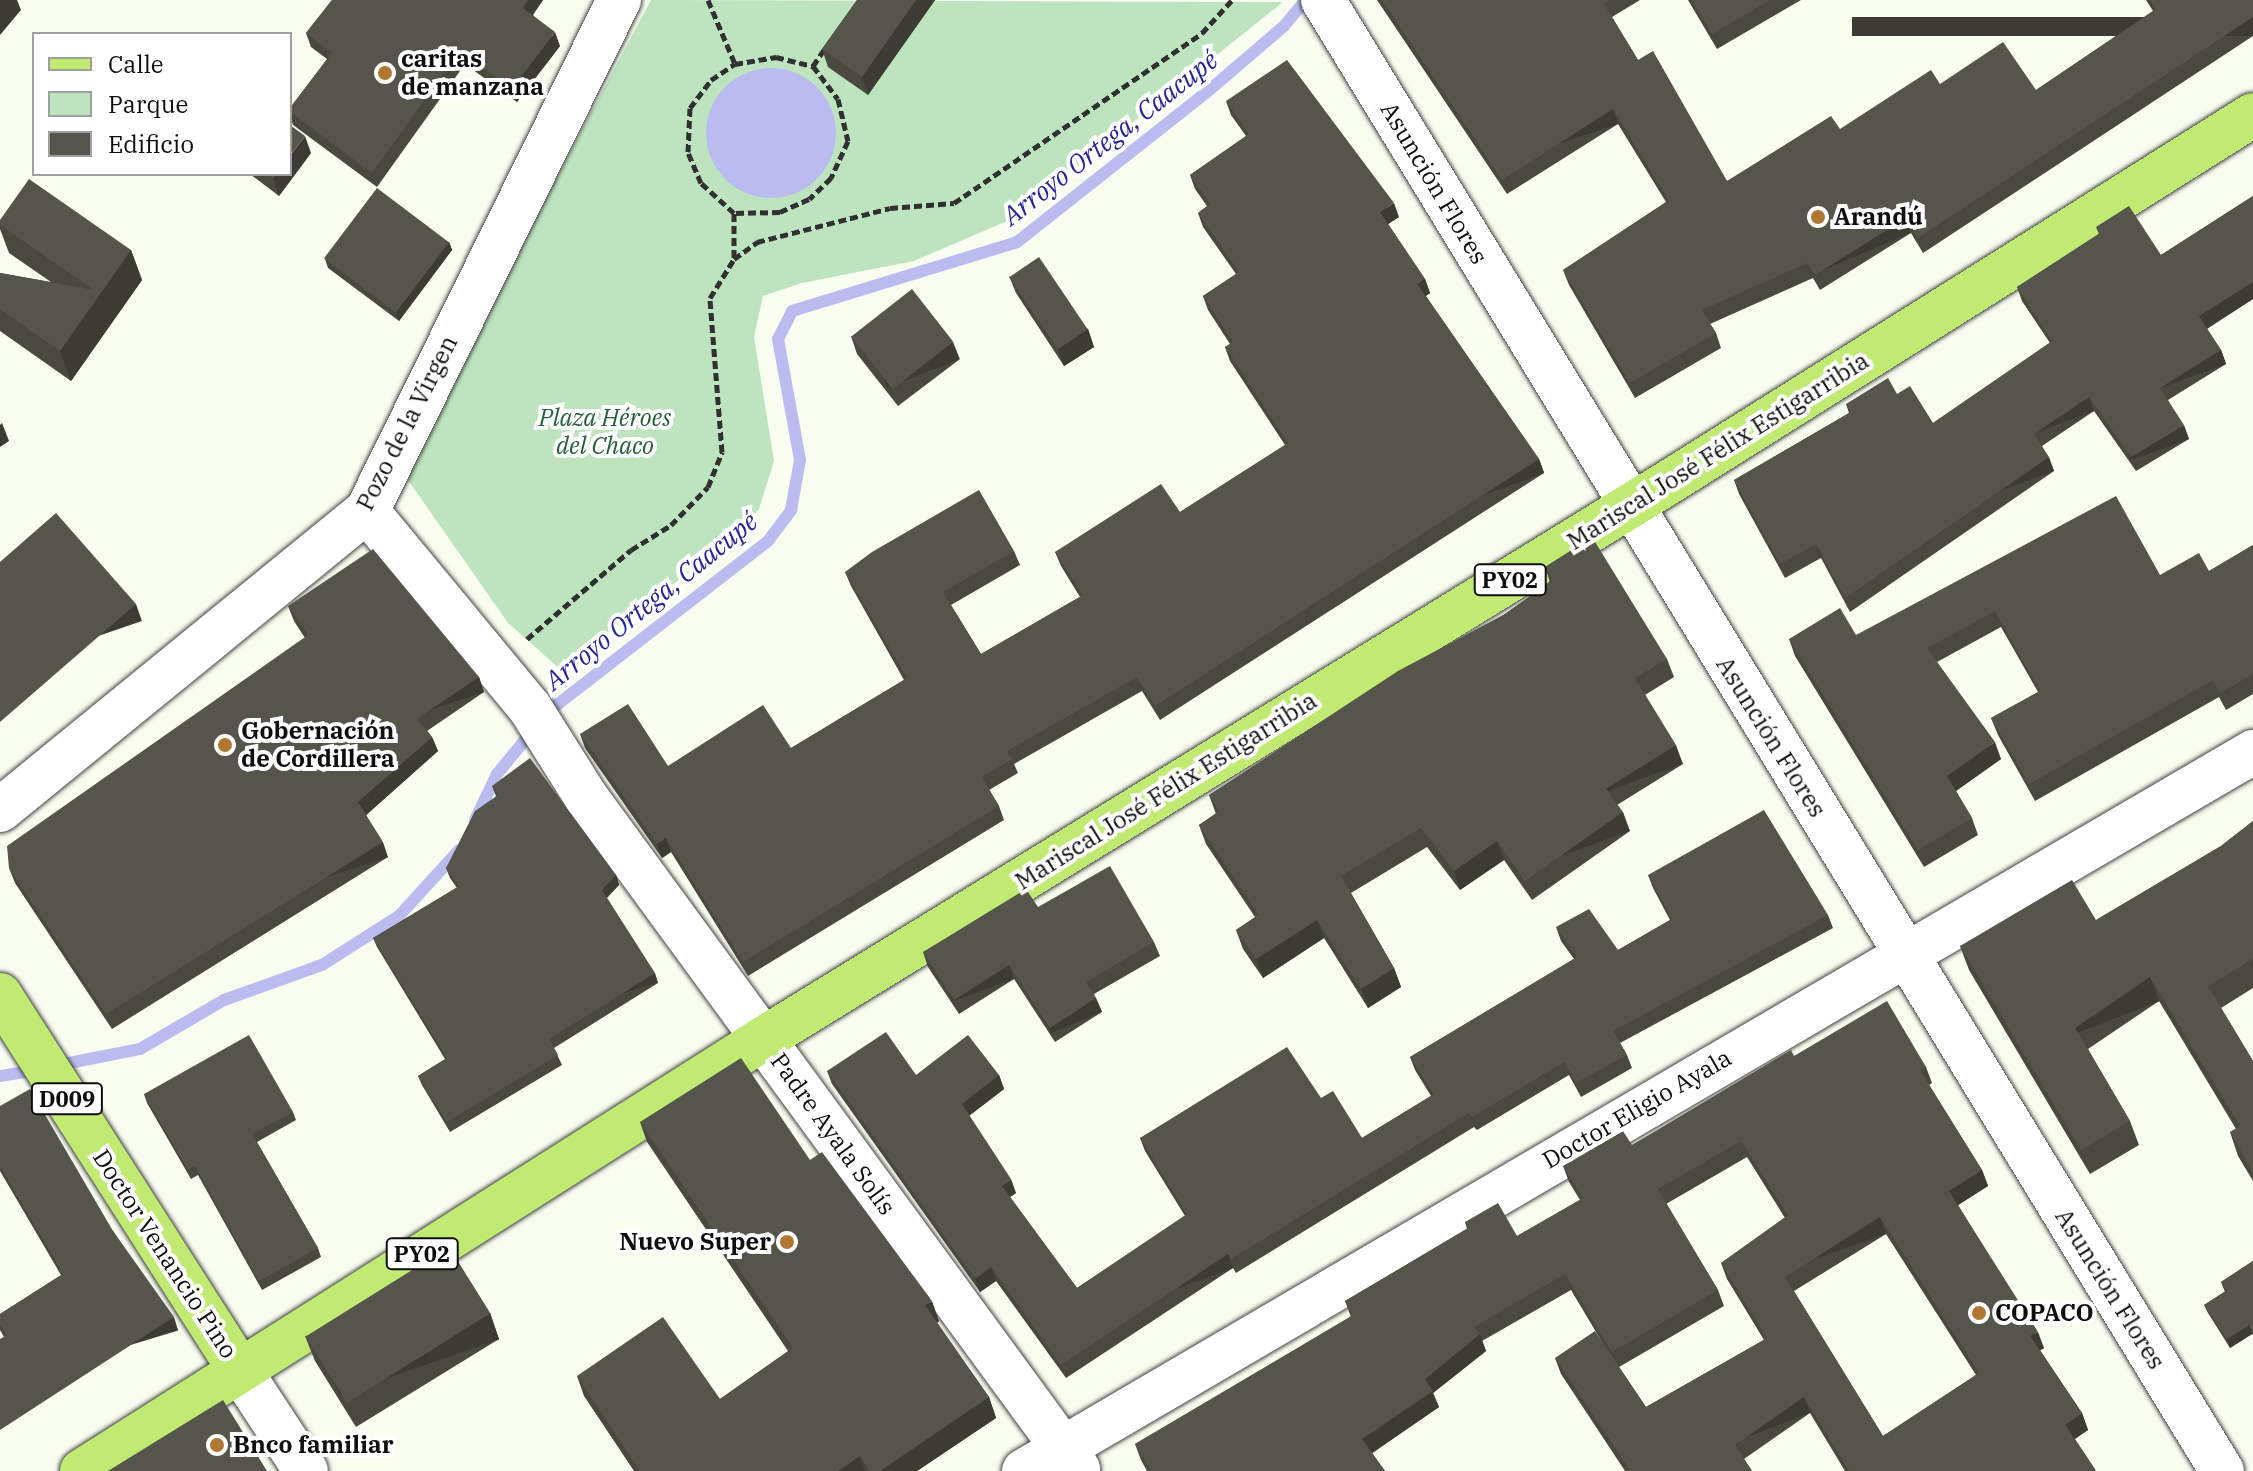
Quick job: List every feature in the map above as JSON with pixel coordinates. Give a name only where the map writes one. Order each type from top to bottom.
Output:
[{"type":"main road","name":"Mariscal José Félix Estigarribia","points":[[82,1471],[763,1039],[1629,507],[2253,115]]},
{"type":"main road","name":"Doctor Venancio Pino","points":[[0,995],[239,1369]]},
{"type":"street","name":"Pozo de la Virgen","points":[[0,810],[367,511],[619,0]]},
{"type":"street","name":"Asunción Flores","points":[[1323,0],[1629,507],[2222,1471]]},
{"type":"street","points":[[367,511],[497,665]]},
{"type":"street","name":"Padre Ayala Solís","points":[[497,665],[530,708],[552,748],[586,797],[1070,1459]]},
{"type":"street","name":"Doctor Eligio Ayala","points":[[1024,1471],[1070,1459],[1904,953],[2253,752]]},
{"type":"street","name":"Doctor Venancio Pino","points":[[239,1369],[306,1471]]},
{"type":"street","points":[[2239,1471],[2253,1462]]},
{"type":"path","points":[[708,0],[735,64]]},
{"type":"path","points":[[497,665],[631,550],[671,525],[708,487],[722,452],[710,298],[734,259],[757,242],[890,208],[954,203],[1202,33],[1232,0]]},
{"type":"path","points":[[813,66],[830,40]]},
{"type":"path","points":[[776,57],[813,66],[838,99],[848,141],[831,178],[809,199],[780,212],[734,213],[701,183],[688,152],[690,108],[711,80],[735,64],[776,57]]},
{"type":"path","points":[[734,213],[734,259]]},
{"type":"green space","name":"Plaza Héroes del Chaco","points":[[651,0],[1283,2],[1012,219],[914,261],[802,283],[763,296],[754,337],[774,461],[759,509],[735,538],[560,669],[508,623],[401,470]]},
{"type":"water","points":[[771,68],[796,73],[817,87],[831,108],[836,133],[831,158],[817,179],[796,193],[771,198],[746,193],[725,179],[711,158],[706,133],[711,108],[725,87],[746,73]]},
{"type":"building","points":[[332,0],[528,0],[523,8],[555,32],[512,89],[460,50],[372,173],[292,113],[292,105],[332,53],[306,33]]},
{"type":"building","points":[[857,0],[916,0],[862,77],[822,49]]},
{"type":"building","points":[[1382,0],[1610,0],[1604,4],[1638,60],[1653,51],[1727,181],[1831,116],[1840,129],[1931,70],[1940,84],[2003,42],[2036,90],[2156,9],[2150,0],[2253,0],[2253,17],[1918,238],[1905,219],[1815,275],[1807,263],[1702,310],[1716,333],[1630,383],[1563,270],[1669,201],[1613,109],[1502,180]]},
{"type":"building","points":[[1692,0],[1770,0],[1712,34]]},
{"type":"building","points":[[1287,60],[1394,203],[1380,212],[1425,279],[1417,284],[1539,459],[1155,706],[1137,677],[1007,751],[1012,759],[982,777],[999,806],[743,962],[666,838],[657,844],[580,734],[628,704],[668,766],[763,705],[791,748],[907,678],[845,572],[872,552],[979,490],[1014,551],[943,592],[981,654],[1083,595],[1055,552],[1161,484],[1180,512],[1288,443],[1225,347],[1233,342],[1203,296],[1239,272],[1198,213],[1210,204],[1190,175],[1249,134],[1226,101]]},
{"type":"building","points":[[292,126],[305,136],[292,153]]},
{"type":"building","points":[[29,179],[131,250],[60,351],[0,309],[0,273],[94,290],[0,225],[0,220]]},
{"type":"building","points":[[377,188],[449,242],[396,312],[324,258]]},
{"type":"building","points":[[2253,196],[2253,282],[2199,316],[2221,350],[2160,388],[2184,425],[2131,457],[2089,397],[2034,434],[2049,457],[1845,598],[1816,544],[1780,564],[1734,480],[1851,412],[1846,404],[1888,378],[1897,394],[1910,386],[1933,423],[2052,341],[2017,287],[2100,233],[2096,227],[2129,206],[2161,255]]},
{"type":"building","points":[[1039,257],[1088,329],[1058,349],[1009,277]]},
{"type":"building","points":[[912,289],[953,342],[893,389],[851,336]]},
{"type":"building","points":[[2116,496],[2160,575],[2199,553],[2209,571],[2253,545],[2253,674],[2220,693],[2213,680],[2029,784],[1991,718],[2040,691],[1995,611],[1927,648],[1995,742],[1947,776],[1972,818],[1918,850],[1789,639],[1840,608],[1856,635]]},
{"type":"building","points":[[56,513],[136,604],[0,722],[0,562]]},
{"type":"building","points":[[1592,537],[1667,659],[1635,678],[1676,745],[1606,789],[1623,812],[1525,881],[1497,841],[1454,871],[1421,828],[1341,876],[1394,968],[1361,989],[1317,920],[1256,959],[1236,930],[1259,915],[1199,825],[1219,811],[1209,795],[1398,671],[1505,614],[1553,580],[1545,567]]},
{"type":"building","points":[[373,549],[479,677],[417,719],[432,737],[358,802],[383,842],[106,1014],[9,868],[7,846],[308,635],[288,606]]},
{"type":"building","points":[[530,758],[616,875],[602,890],[655,973],[549,1039],[558,1055],[447,1122],[418,1076],[447,1058],[373,938],[459,886],[446,868],[475,811],[498,795],[492,786]]},
{"type":"building","points":[[1764,810],[1828,915],[1613,1031],[1627,1055],[1576,1083],[1564,1062],[1472,1117],[1469,1113],[1231,1259],[1228,1254],[1061,1365],[991,1267],[975,1279],[827,1071],[886,1032],[916,1075],[968,1035],[999,1075],[962,1104],[1011,1179],[1002,1186],[1077,1288],[1187,1214],[1140,1138],[1287,1047],[1321,1098],[1333,1091],[1362,1138],[1434,1094],[1410,1057],[1577,957],[1556,927],[1589,909],[1618,950],[1672,919],[1648,875]]},
{"type":"building","points":[[2253,821],[2253,959],[2208,986],[2253,1061],[2253,1172],[2230,1132],[2240,1126],[2150,977],[2075,1028],[2130,1121],[2081,1150],[1960,946],[2072,880],[2096,920],[2221,846]]},
{"type":"building","points":[[1110,866],[1154,942],[1086,982],[1096,998],[1050,1028],[1009,965],[954,1000],[923,952],[1026,889],[1038,907]]},
{"type":"building","points":[[1887,1001],[1926,1067],[1920,1070],[1982,1170],[1949,1191],[2038,1332],[2030,1336],[2082,1413],[2065,1425],[2095,1469],[2093,1471],[1849,1471],[1804,1397],[1735,1445],[1752,1471],[1628,1471],[1555,1358],[1595,1331],[1646,1407],[1767,1338],[1721,1263],[1788,1215],[1741,1141],[1658,1189],[1718,1290],[1612,1352],[1565,1274],[1474,1327],[1480,1334],[1425,1379],[1433,1391],[1362,1439],[1385,1471],[1151,1471],[1135,1444],[1353,1315],[1345,1301],[1468,1228],[1465,1222],[1498,1203],[1517,1236],[1583,1198],[1563,1166],[1623,1131],[1632,1145],[1791,1050],[1794,1056]],"holes":[[[1880,1217],[1979,1373],[1883,1436],[1785,1277]]]},
{"type":"building","points":[[249,1035],[293,1112],[252,1134],[318,1248],[259,1281],[195,1166],[188,1170],[144,1094]]},
{"type":"building","points":[[741,1058],[810,1160],[822,1152],[932,1301],[925,1305],[989,1397],[880,1471],[870,1471],[860,1456],[838,1471],[640,1471],[577,1376],[663,1317],[720,1399],[793,1348],[640,1122]]},
{"type":"building","points":[[30,1089],[113,1231],[174,1317],[0,1430],[0,1339],[7,1335],[0,1325],[0,1314],[63,1274],[0,1166],[0,1106]]},
{"type":"building","points":[[449,1247],[490,1313],[347,1403],[306,1337]]},
{"type":"building","points":[[2253,1261],[2253,1331],[2249,1325],[2227,1339],[2204,1305],[2227,1290],[2221,1282]]},
{"type":"building","points":[[223,1400],[267,1471],[108,1471]]},
{"type":"waterway","name":"Arroyo Ortega, Caacupé","points":[[475,820],[497,774],[549,711],[768,541],[791,510],[800,460],[778,339],[792,311],[1017,242],[1207,92],[1284,26],[1306,0]]},
{"type":"waterway","name":"Arroyo Ortega, Caacupé","points":[[54,1066],[140,1049],[224,1000],[322,965],[399,916],[459,850]]},
{"type":"waterway","name":"Arroyo Ortega, Caacupé","points":[[0,1076],[36,1070]]},
{"type":"place","name":"caritas de manzana","points":[[385,73]]},
{"type":"place","name":"Arandú","points":[[1818,217]]},
{"type":"place","name":"Gobernación de Cordillera","points":[[225,745]]},
{"type":"place","name":"Nuevo Super","points":[[787,1242]]},
{"type":"place","name":"COPACO","points":[[1979,1313]]},
{"type":"place","name":"Bnco familiar","points":[[217,1445]]}]
